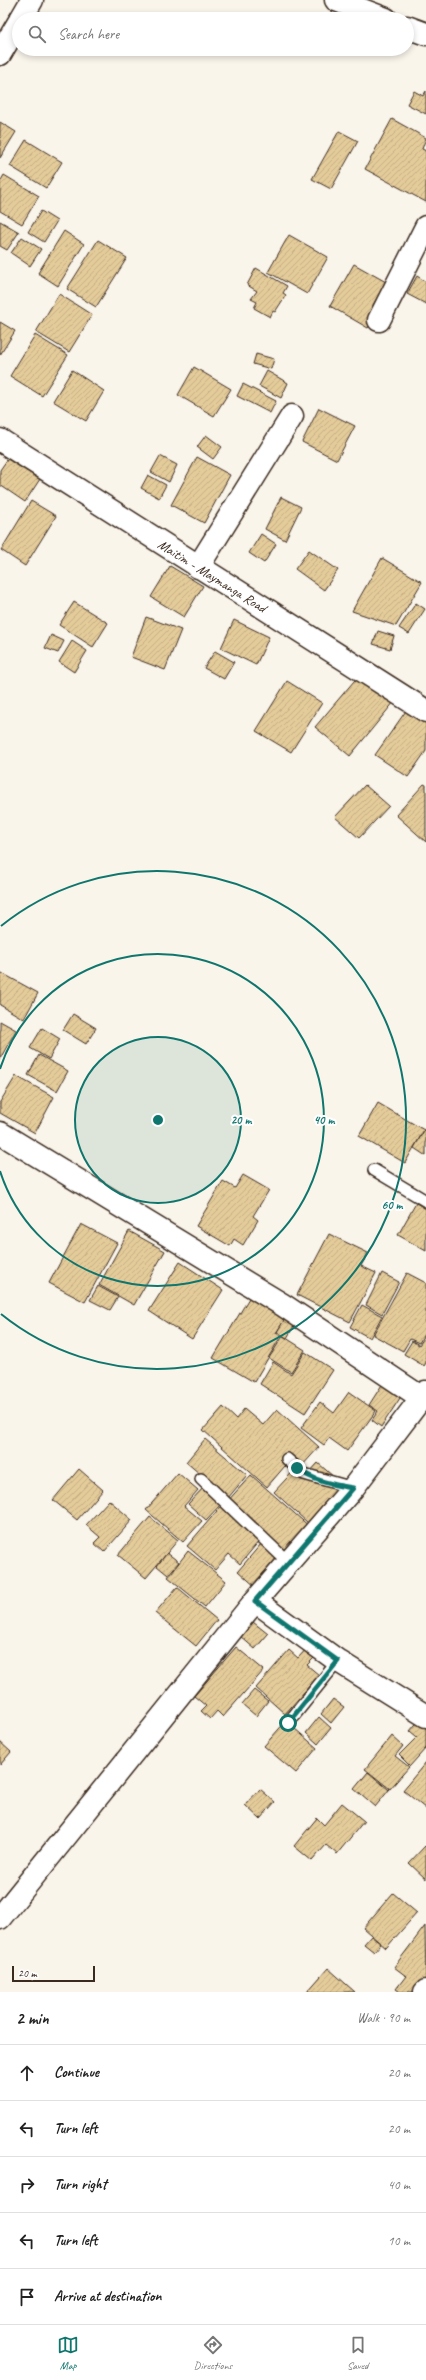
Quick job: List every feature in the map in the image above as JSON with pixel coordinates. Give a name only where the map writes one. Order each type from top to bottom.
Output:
[{"type":"street","points":[[24,12],[32,0]]},
{"type":"street","points":[[336,0],[368,12]]},
{"type":"street","points":[[414,30],[426,34]]},
{"type":"street","points":[[0,54],[12,34]]},
{"type":"street","points":[[379,320],[426,227]]},
{"type":"street","points":[[198,568],[292,416]]},
{"type":"street","name":"Maitim - Maymanga Road","points":[[0,440],[198,568],[426,711]]},
{"type":"street","points":[[0,1133],[283,1305],[424,1395],[353,1488],[255,1601],[0,1918]]},
{"type":"street","points":[[255,1601],[338,1661],[426,1716]]},
{"type":"lane","points":[[374,1170],[426,1201]]},
{"type":"lane","points":[[286,1459],[304,1474],[353,1488]]},
{"type":"lane","points":[[201,1479],[288,1562]]},
{"type":"lane","points":[[288,1723],[338,1661]]},
{"type":"building","points":[[414,91],[423,96],[426,91],[426,114],[407,104]]},
{"type":"building","points":[[392,119],[426,138],[422,149],[426,151],[426,202],[365,169]]},
{"type":"building","points":[[0,122],[16,132],[0,158]]},
{"type":"building","points":[[339,131],[358,141],[331,189],[312,179]]},
{"type":"building","points":[[26,140],[62,162],[46,188],[10,166]]},
{"type":"building","points":[[4,175],[39,196],[22,224],[0,211],[0,182]]},
{"type":"building","points":[[41,211],[57,221],[44,242],[28,232]]},
{"type":"building","points":[[0,221],[19,232],[7,250],[0,246]]},
{"type":"building","points":[[64,231],[84,244],[58,286],[38,273]]},
{"type":"building","points":[[289,235],[328,257],[307,294],[268,272]]},
{"type":"building","points":[[22,237],[41,249],[30,266],[11,253]]},
{"type":"building","points":[[98,240],[127,258],[96,307],[67,289]]},
{"type":"building","points":[[354,264],[386,282],[373,305],[380,308],[368,328],[330,306]]},
{"type":"building","points":[[256,268],[287,286],[283,293],[286,295],[270,317],[254,308],[257,302],[251,299],[257,291],[247,285]]},
{"type":"building","points":[[417,276],[426,282],[426,304],[407,294]]},
{"type":"building","points":[[59,294],[92,315],[69,352],[36,332]]},
{"type":"building","points":[[0,322],[15,331],[0,355]]},
{"type":"building","points":[[35,335],[68,355],[42,396],[10,376]]},
{"type":"building","points":[[256,354],[274,359],[271,369],[253,364]]},
{"type":"building","points":[[194,367],[231,389],[214,416],[178,395]]},
{"type":"building","points":[[72,370],[104,391],[86,421],[53,401]]},
{"type":"building","points":[[267,371],[288,383],[281,398],[259,386]]},
{"type":"building","points":[[243,384],[276,401],[270,413],[237,396]]},
{"type":"building","points":[[319,408],[355,426],[337,460],[302,442]]},
{"type":"building","points":[[206,435],[222,447],[213,459],[197,447]]},
{"type":"building","points":[[160,456],[177,465],[169,482],[151,472]]},
{"type":"building","points":[[9,457],[40,479],[25,502],[0,485],[0,470]]},
{"type":"building","points":[[197,457],[230,475],[204,523],[171,505]]},
{"type":"building","points":[[148,475],[166,485],[159,498],[141,488]]},
{"type":"building","points":[[281,497],[301,507],[285,540],[265,529]]},
{"type":"building","points":[[31,501],[56,516],[25,566],[1,550]]},
{"type":"building","points":[[261,534],[276,544],[264,563],[249,553]]},
{"type":"building","points":[[309,550],[338,570],[324,590],[295,569]]},
{"type":"building","points":[[382,558],[422,582],[396,626],[352,611]]},
{"type":"building","points":[[170,566],[203,586],[184,617],[151,597]]},
{"type":"building","points":[[74,602],[108,623],[93,647],[59,625]]},
{"type":"building","points":[[416,603],[425,609],[409,634],[399,628]]},
{"type":"building","points":[[146,617],[181,630],[165,670],[131,657]]},
{"type":"building","points":[[234,620],[269,637],[256,665],[221,648]]},
{"type":"building","points":[[378,631],[394,636],[390,649],[373,644]]},
{"type":"building","points":[[51,635],[64,641],[58,653],[45,648]]},
{"type":"building","points":[[72,641],[87,651],[74,672],[59,662]]},
{"type":"building","points":[[215,651],[234,662],[224,679],[204,668]]},
{"type":"building","points":[[360,674],[394,702],[350,756],[315,727]]},
{"type":"building","points":[[287,681],[322,703],[291,752],[256,731]]},
{"type":"building","points":[[408,708],[426,721],[426,751],[408,777],[375,755]]},
{"type":"building","points":[[424,784],[426,785],[426,842],[396,815]]},
{"type":"building","points":[[365,785],[389,806],[359,838],[335,817]]},
{"type":"building","points":[[0,972],[38,993],[24,1019],[0,1005]]},
{"type":"building","points":[[73,1014],[96,1028],[86,1044],[63,1030]]},
{"type":"building","points":[[0,1021],[16,1030],[0,1059]]},
{"type":"building","points":[[42,1028],[60,1039],[49,1059],[30,1048]]},
{"type":"building","points":[[39,1055],[68,1071],[57,1091],[28,1075]]},
{"type":"building","points":[[16,1076],[54,1097],[35,1133],[0,1113],[0,1102]]},
{"type":"building","points":[[378,1103],[424,1130],[405,1163],[359,1136]]},
{"type":"building","points":[[426,1129],[426,1156],[414,1148]]},
{"type":"building","points":[[243,1175],[269,1190],[253,1216],[258,1220],[243,1245],[234,1239],[230,1246],[196,1226],[223,1181],[235,1188]]},
{"type":"building","points":[[416,1203],[426,1209],[426,1251],[398,1235]]},
{"type":"building","points":[[81,1224],[117,1243],[85,1302],[49,1283]]},
{"type":"building","points":[[129,1231],[165,1251],[134,1305],[99,1285]]},
{"type":"building","points":[[329,1234],[368,1253],[361,1266],[376,1273],[350,1322],[297,1295]]},
{"type":"building","points":[[180,1262],[223,1290],[192,1339],[149,1311]]},
{"type":"building","points":[[382,1273],[399,1282],[382,1314],[366,1305]]},
{"type":"building","points":[[407,1273],[426,1283],[426,1331],[419,1343],[410,1339],[403,1351],[373,1335]]},
{"type":"building","points":[[98,1286],[118,1297],[110,1310],[90,1300]]},
{"type":"building","points":[[249,1298],[285,1319],[276,1333],[281,1336],[254,1382],[213,1358]]},
{"type":"building","points":[[362,1305],[382,1316],[370,1338],[350,1327]]},
{"type":"building","points":[[287,1315],[297,1321],[287,1338],[277,1332]]},
{"type":"building","points":[[426,1335],[426,1363],[424,1366],[404,1354],[412,1341],[419,1345]]},
{"type":"building","points":[[283,1336],[305,1350],[291,1372],[269,1358]]},
{"type":"building","points":[[305,1352],[333,1370],[305,1413],[260,1384],[273,1362],[291,1374]]},
{"type":"building","points":[[385,1380],[404,1392],[381,1427],[372,1420],[378,1411],[369,1405]]},
{"type":"building","points":[[349,1392],[376,1411],[347,1451],[329,1438],[324,1445],[301,1428],[320,1402],[334,1413]]},
{"type":"building","points":[[223,1407],[236,1419],[244,1409],[263,1425],[277,1409],[319,1447],[301,1467],[286,1453],[279,1460],[285,1466],[267,1487],[203,1430]]},
{"type":"building","points":[[205,1439],[247,1475],[228,1498],[186,1462]]},
{"type":"building","points":[[318,1463],[343,1485],[308,1523],[274,1492],[298,1466],[307,1475]]},
{"type":"building","points":[[79,1469],[103,1490],[77,1520],[53,1500]]},
{"type":"building","points":[[178,1473],[198,1490],[184,1506],[202,1521],[183,1542],[146,1510]]},
{"type":"building","points":[[251,1475],[311,1528],[286,1555],[226,1503]]},
{"type":"building","points":[[204,1487],[222,1503],[206,1520],[188,1504]]},
{"type":"building","points":[[109,1500],[132,1520],[104,1552],[94,1543],[100,1537],[86,1525]]},
{"type":"building","points":[[223,1504],[260,1540],[240,1564],[229,1554],[215,1570],[187,1546]]},
{"type":"building","points":[[150,1517],[178,1540],[146,1578],[118,1555]]},
{"type":"building","points":[[261,1544],[281,1561],[257,1588],[238,1571]]},
{"type":"building","points":[[188,1551],[226,1581],[205,1607],[168,1577]]},
{"type":"building","points":[[167,1553],[179,1562],[168,1575],[157,1566]]},
{"type":"building","points":[[177,1587],[217,1620],[196,1646],[155,1613]]},
{"type":"building","points":[[253,1622],[268,1634],[255,1649],[240,1636]]},
{"type":"building","points":[[236,1647],[264,1670],[223,1717],[217,1711],[210,1719],[201,1711],[206,1706],[194,1696]]},
{"type":"building","points":[[308,1647],[317,1655],[307,1665],[319,1675],[285,1714],[256,1688],[289,1650],[298,1658]]},
{"type":"building","points":[[254,1690],[268,1701],[256,1716],[242,1704]]},
{"type":"building","points":[[333,1699],[344,1707],[331,1723],[321,1714]]},
{"type":"building","points":[[319,1717],[331,1728],[318,1744],[306,1733]]},
{"type":"building","points":[[420,1719],[426,1725],[426,1748],[410,1766],[399,1755],[417,1737],[410,1731]]},
{"type":"building","points":[[286,1721],[317,1748],[296,1773],[264,1746]]},
{"type":"building","points":[[392,1736],[403,1746],[395,1756],[409,1767],[390,1789],[365,1769]]},
{"type":"building","points":[[0,1742],[11,1752],[0,1765]]},
{"type":"building","points":[[426,1762],[426,1809],[403,1790]]},
{"type":"building","points":[[368,1772],[389,1790],[375,1807],[354,1789]]},
{"type":"building","points":[[260,1789],[275,1802],[260,1819],[245,1805]]},
{"type":"building","points":[[342,1803],[364,1821],[337,1854],[326,1845],[312,1861],[294,1846],[317,1818],[324,1825]]},
{"type":"building","points":[[425,1846],[426,1847],[426,1879],[409,1863]]},
{"type":"building","points":[[393,1893],[417,1913],[386,1948],[363,1928]]},
{"type":"building","points":[[425,1926],[426,1984],[420,1992],[400,1992],[396,1989],[406,1976],[394,1967]]},
{"type":"building","points":[[371,1936],[381,1944],[374,1952],[364,1944]]},
{"type":"building","points":[[328,1968],[355,1992],[307,1992]]},
{"type":"route","points":[[288,1723],[338,1661],[255,1601],[353,1488],[318,1480],[304,1474],[297,1468]]}]
